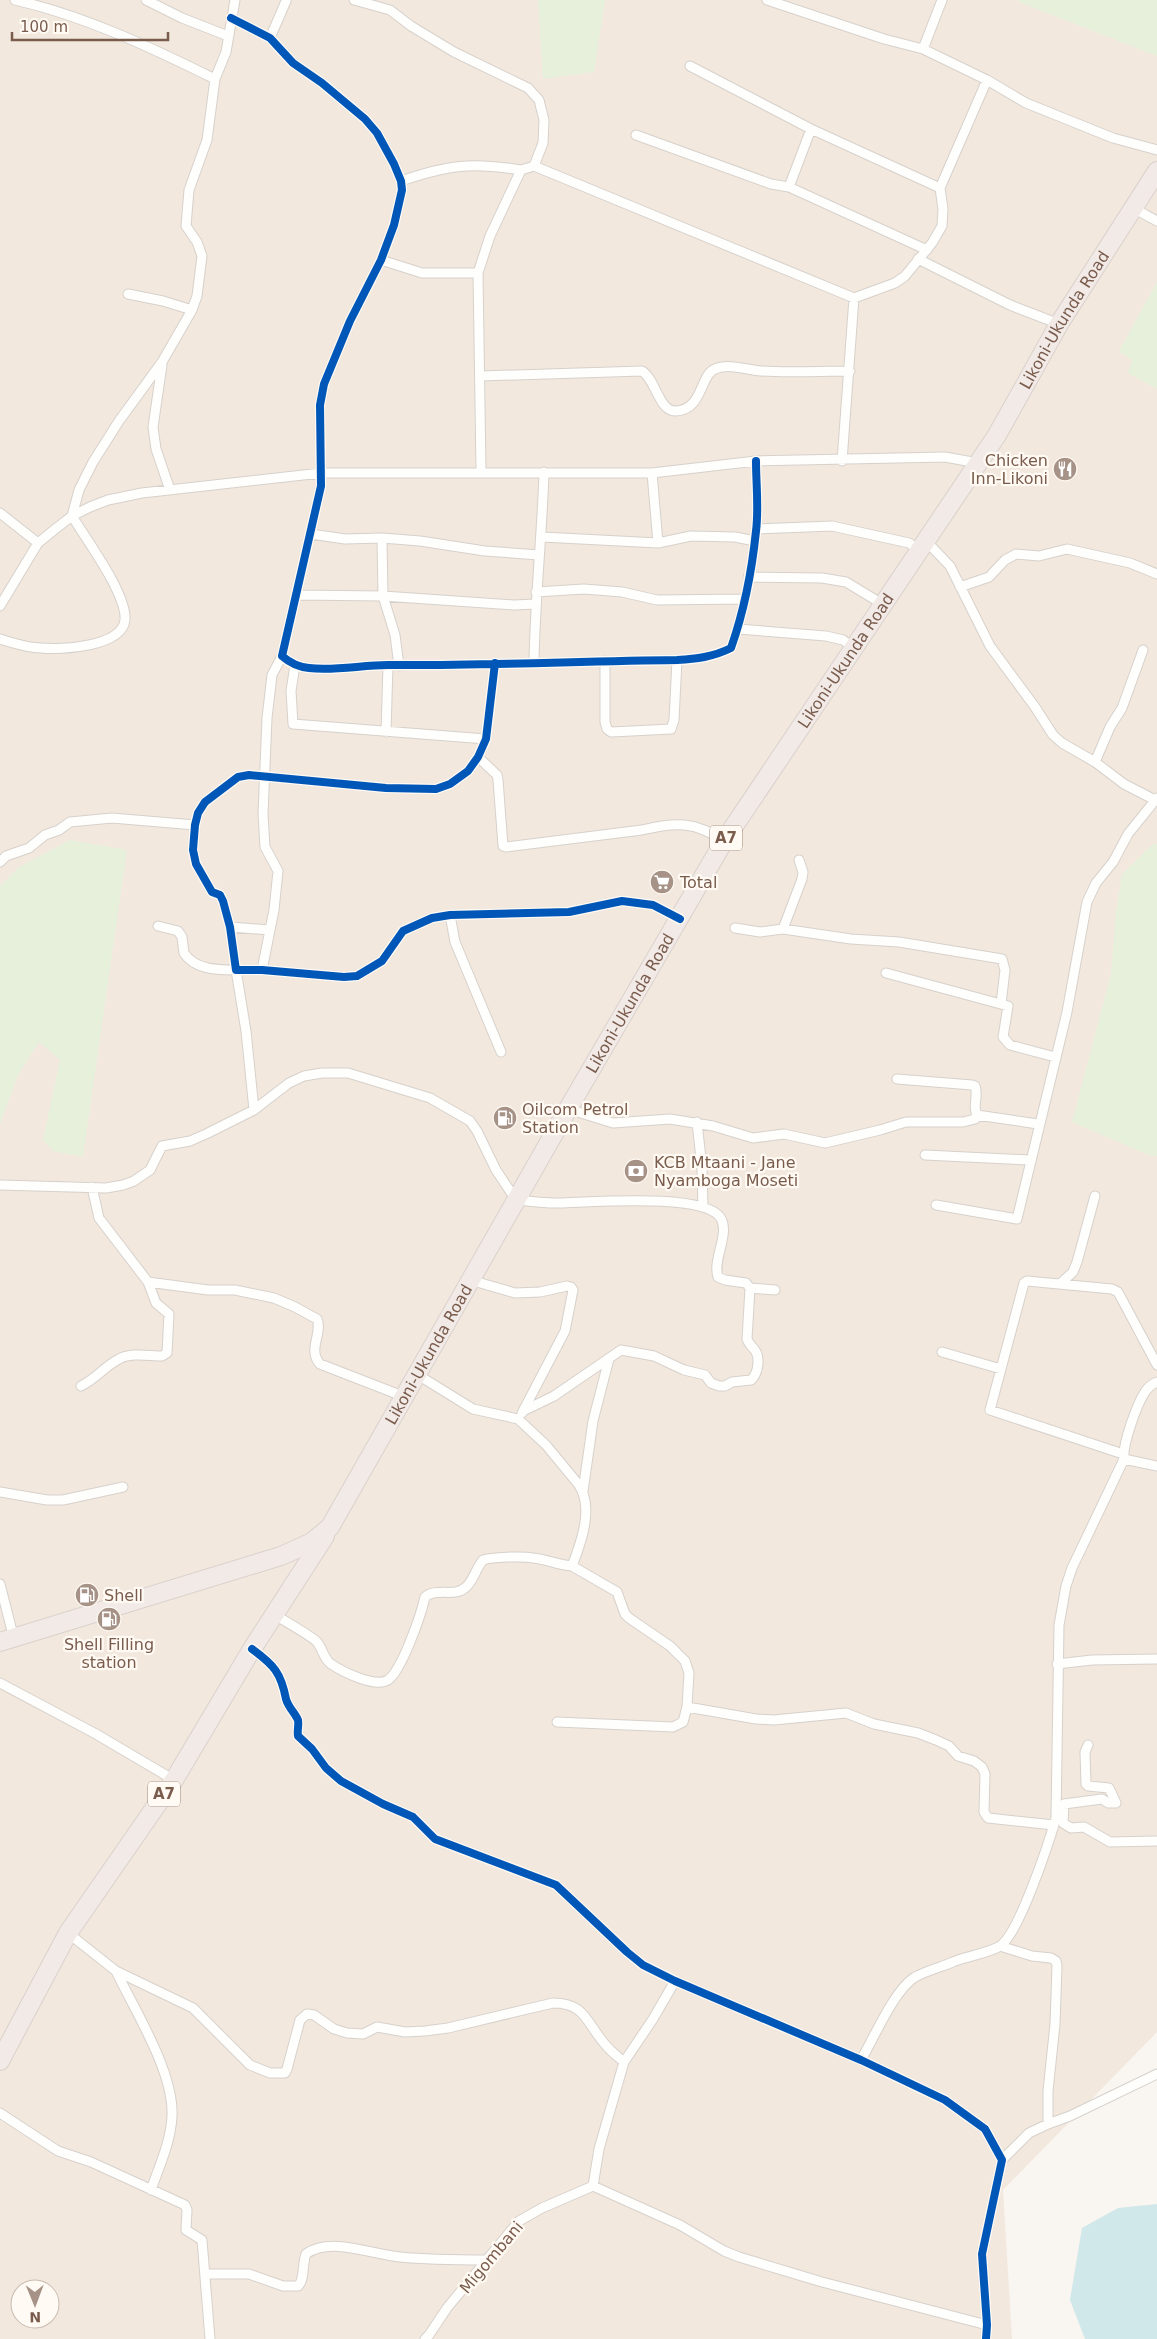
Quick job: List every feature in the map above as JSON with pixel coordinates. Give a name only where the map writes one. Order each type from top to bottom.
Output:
[{"type":"highway","name":"Likoni-Ukunda Road","points":[[7,1641],[272,1559],[304,1546],[330,1527],[568,1109],[724,841],[855,649],[997,434],[1059,324],[1157,171]]},
{"type":"highway","name":"A7","points":[[0,2061],[68,1933],[174,1780],[252,1649],[276,1615],[330,1527]]},
{"type":"highway","points":[[272,1559],[290,1556],[296,1558],[301,1568],[296,1581]]},
{"type":"street","points":[[15,0],[78,18],[117,33],[215,79]]},
{"type":"street","points":[[146,0],[182,18],[228,36]]},
{"type":"street","points":[[0,639],[40,648],[71,648],[99,643],[121,631],[125,620],[114,582],[72,516],[79,490],[93,462],[119,421],[162,362],[192,310],[197,296],[202,256],[197,242],[186,226],[189,190],[207,140],[215,79],[226,52],[234,0]]},
{"type":"street","points":[[354,0],[390,10],[410,26],[454,52],[528,88],[539,100],[544,120],[542,142],[534,166]]},
{"type":"street","points":[[767,0],[884,39],[923,49],[987,80],[1026,103],[1113,138],[1157,150]]},
{"type":"street","points":[[923,49],[942,0]]},
{"type":"street","points":[[270,38],[286,1]]},
{"type":"street","points":[[231,18],[270,38],[293,63],[322,83],[365,119],[377,133],[401,181],[400,204],[381,260],[350,321],[324,384],[320,405],[321,473],[318,505],[282,656],[272,675],[269,693],[263,814],[265,847],[278,871],[274,910],[262,970]]},
{"type":"street","points":[[690,66],[811,129],[940,188]]},
{"type":"street","points":[[401,181],[449,166],[484,164],[521,170],[534,166],[854,298],[896,283],[913,269],[942,226],[943,209],[940,188],[987,80]]},
{"type":"street","points":[[789,187],[811,129]]},
{"type":"street","points":[[636,135],[770,184],[789,187],[927,250]]},
{"type":"street","points":[[481,471],[478,273],[490,236],[521,170]]},
{"type":"street","points":[[1133,208],[1157,221]]},
{"type":"street","points":[[918,259],[1010,305],[1059,324]]},
{"type":"street","points":[[381,260],[422,273],[478,273]]},
{"type":"street","points":[[128,294],[163,301],[192,310]]},
{"type":"street","points":[[842,461],[854,298]]},
{"type":"street","points":[[162,362],[153,427],[156,449],[170,490]]},
{"type":"street","points":[[480,376],[642,372],[653,382],[663,404],[668,409],[675,411],[689,405],[698,398],[703,390],[707,376],[716,368],[724,367],[760,371],[850,372]]},
{"type":"street","points":[[0,606],[38,543],[72,516],[108,500],[170,490],[321,473],[481,471],[652,473],[756,461],[842,461],[945,457],[978,463]]},
{"type":"street","points":[[282,656],[295,665],[309,668],[335,668],[388,665],[676,660],[720,654],[731,648],[738,629],[755,541],[756,461]]},
{"type":"street","points":[[534,662],[535,604],[542,538],[544,472]]},
{"type":"street","points":[[652,473],[658,543]]},
{"type":"street","points":[[0,513],[38,543]]},
{"type":"street","points":[[756,529],[832,526],[924,546],[950,566],[990,646],[1036,707],[1054,735],[1062,743],[1095,762],[1124,784],[1156,799],[1128,834],[1113,862],[1096,883],[1087,902],[1067,1012],[1038,1124],[1017,1219],[936,1205]]},
{"type":"street","points":[[311,534],[346,539],[382,538],[420,541],[485,551],[539,555]]},
{"type":"street","points":[[542,538],[658,543],[691,536],[735,537],[755,541]]},
{"type":"street","points":[[382,538],[384,596],[395,635],[399,666]]},
{"type":"street","points":[[960,586],[989,577],[1005,560],[1016,554],[1039,556],[1067,549],[1130,563],[1157,574]]},
{"type":"street","points":[[748,578],[822,578],[846,582],[884,605]]},
{"type":"street","points":[[536,592],[622,592],[657,600],[744,599]]},
{"type":"street","points":[[296,595],[384,596],[514,605],[535,604]]},
{"type":"street","points":[[738,629],[826,636],[844,640],[855,649]]},
{"type":"street","points":[[1095,762],[1110,727],[1122,708],[1143,650]]},
{"type":"street","points":[[605,661],[605,722],[607,729],[611,732],[671,729],[674,720],[676,660]]},
{"type":"street","points":[[254,1110],[246,1031],[230,927],[223,901],[220,895],[212,892],[196,864],[193,850],[195,825],[202,806],[228,783],[243,776],[266,776],[386,788],[436,789],[450,784],[462,777],[478,757],[486,740],[495,663]]},
{"type":"street","points":[[295,665],[291,691],[293,724],[486,740]]},
{"type":"street","points":[[386,732],[388,665]]},
{"type":"street","points":[[478,757],[497,775],[500,786],[501,837],[503,846],[642,830],[663,825],[706,829],[724,841]]},
{"type":"street","points":[[0,862],[6,856],[29,848],[45,835],[59,830],[70,822],[112,818],[195,825]]},
{"type":"street","points":[[783,929],[802,879],[803,872],[799,860]]},
{"type":"street","points":[[158,926],[178,931],[182,937],[184,953],[195,964],[213,969],[262,970],[344,977],[357,976],[382,961],[403,931],[432,918],[450,915],[569,912],[622,901],[653,906],[680,919]]},
{"type":"street","points":[[450,915],[454,942],[501,1052]]},
{"type":"street","points":[[230,927],[270,930]]},
{"type":"street","points":[[735,928],[760,932],[783,929],[851,939],[927,946],[1002,959],[1006,970],[1001,1004]]},
{"type":"street","points":[[886,973],[1008,1006],[1003,1038],[1008,1044],[1055,1057]]},
{"type":"street","points":[[0,1185],[114,1187],[134,1181],[150,1170],[162,1146],[190,1141],[254,1110],[289,1083],[304,1076],[322,1073],[348,1073],[430,1098],[473,1124],[496,1170],[516,1200],[552,1203],[602,1200],[677,1202],[703,1207],[715,1212],[721,1218],[722,1226],[717,1275],[725,1280],[746,1283],[750,1288],[747,1339],[755,1350],[757,1359],[755,1376],[751,1380],[732,1382],[725,1386],[716,1385],[702,1374],[684,1370],[654,1356],[630,1351],[618,1351],[554,1396],[523,1411]]},
{"type":"street","points":[[897,1079],[972,1085],[976,1089],[974,1110],[979,1115],[1038,1124]]},
{"type":"street","points":[[568,1109],[613,1123],[654,1119],[697,1122],[753,1138],[784,1134],[825,1143],[906,1122],[963,1122],[975,1119],[979,1115]]},
{"type":"street","points":[[697,1122],[702,1168],[703,1207]]},
{"type":"street","points":[[925,1155],[1030,1160]]},
{"type":"street","points":[[80,1386],[94,1380],[118,1359],[124,1357],[162,1356],[167,1353],[169,1314],[156,1303],[148,1282],[99,1218],[92,1187]]},
{"type":"street","points":[[1061,1283],[1073,1272],[1077,1262],[1095,1196]]},
{"type":"street","points":[[470,1280],[515,1293],[540,1292],[567,1286],[573,1290],[565,1332],[518,1420]]},
{"type":"street","points":[[1157,1365],[1118,1292],[1112,1289],[1027,1281],[1024,1283],[991,1411],[1157,1466]]},
{"type":"street","points":[[148,1282],[208,1290],[235,1290],[284,1301],[317,1319],[318,1326],[314,1352],[320,1364],[405,1397]]},
{"type":"street","points":[[750,1288],[775,1290]]},
{"type":"street","points":[[942,1352],[1001,1369]]},
{"type":"street","points":[[572,1566],[584,1527],[583,1491],[593,1421],[609,1359]]},
{"type":"street","points":[[418,1375],[473,1409],[518,1420],[546,1446],[583,1491]]},
{"type":"street","points":[[1000,1946],[1015,1925],[1054,1825],[1056,1810],[1059,1626],[1068,1578],[1123,1456],[1143,1395],[1147,1389],[1157,1382]]},
{"type":"street","points":[[0,1492],[47,1500],[63,1500],[124,1487]]},
{"type":"street","points":[[276,1615],[317,1642],[330,1664],[368,1682],[383,1682],[392,1675],[417,1629],[425,1597],[428,1594],[455,1592],[466,1588],[478,1566],[488,1558],[533,1558],[572,1566],[617,1592],[624,1614],[683,1658],[689,1673],[687,1707],[683,1722],[673,1727],[557,1722]]},
{"type":"street","points":[[1,1589],[7,1641]]},
{"type":"street","points":[[252,1649],[273,1664],[279,1675],[286,1691],[287,1702],[298,1721],[298,1736],[312,1749],[326,1768],[341,1781],[383,1804],[408,1814],[435,1839],[443,1843],[556,1885],[636,1960],[675,1980],[861,2060],[945,2100],[985,2129],[1002,2160]]},
{"type":"street","points":[[1057,1664],[1092,1660],[1157,1659]]},
{"type":"street","points":[[0,1683],[96,1734],[174,1780]]},
{"type":"street","points":[[687,1707],[756,1719],[774,1720],[846,1713],[874,1724],[918,1734],[949,1746],[958,1756],[974,1761],[982,1767],[985,1774],[984,1812],[988,1818],[1054,1825]]},
{"type":"street","points":[[1056,1810],[1064,1804],[1102,1799],[1108,1803],[1116,1802],[1109,1788],[1088,1786],[1086,1784],[1085,1752],[1088,1745]]},
{"type":"street","points":[[1064,1804],[1063,1823],[1071,1828],[1084,1827],[1104,1840],[1116,1843],[1157,1841]]},
{"type":"street","points":[[68,1933],[116,1971],[187,2004],[250,2065],[270,2073],[284,2073],[287,2070],[300,2020],[307,2014],[314,2015],[328,2026],[347,2033],[363,2034],[377,2026],[405,2032],[448,2028],[553,2003],[565,2003],[580,2011],[586,2016],[604,2044],[624,2062]]},
{"type":"street","points":[[861,2060],[893,2001],[907,1983],[915,1977],[1000,1946],[1032,1956],[1051,1958],[1056,1961],[1056,2024],[1048,2091],[1048,2124]]},
{"type":"street","points":[[116,1971],[158,2058],[172,2106],[169,2136],[151,2190]]},
{"type":"street","points":[[675,1980],[653,2019],[624,2062],[599,2149],[593,2186],[680,2225],[733,2254],[822,2282],[987,2325]]},
{"type":"street","points":[[986,2339],[987,2325],[982,2254],[1002,2160],[1029,2133],[1070,2116],[1157,2074]]},
{"type":"street","points":[[0,2113],[58,2151],[97,2164],[187,2207],[186,2230],[202,2240],[210,2339]]},
{"type":"street","name":"Migombani","points":[[424,2339],[430,2335],[446,2308],[508,2234],[528,2215],[593,2186]]},
{"type":"street","points":[[206,2274],[249,2274],[283,2286],[298,2286],[302,2280],[302,2267],[306,2254],[318,2248],[339,2246],[402,2257],[488,2260]]},
{"type":"shaded area","points":[[0,0],[1157,0],[1157,2032],[1003,2190],[1012,2339],[0,2339]]},
{"type":"green space","points":[[538,0],[605,0],[594,72],[543,79]]},
{"type":"green space","points":[[1019,0],[1157,0],[1157,56],[1019,2]]},
{"type":"green space","points":[[1157,282],[1157,389],[1128,373],[1132,360],[1119,351]]},
{"type":"green space","points":[[70,840],[127,850],[83,1157],[53,1151],[43,1140],[60,1060],[39,1042],[18,1075],[0,1124],[0,886],[19,867]]},
{"type":"green space","points":[[1153,844],[1157,844],[1157,1156],[1151,1156],[1072,1122],[1111,974],[1116,911],[1122,874]]},
{"type":"water","points":[[1157,2204],[1157,2339],[1085,2339],[1070,2300],[1082,2228],[1118,2208]]},
{"type":"cycle path","points":[[231,18],[270,38],[293,63],[322,83],[365,119],[377,133],[394,164],[401,181],[402,190],[394,225],[381,260],[350,321],[324,384],[320,405],[321,486],[282,656],[291,663],[301,667],[329,669],[388,665],[677,660],[718,654],[731,648],[744,605],[750,575],[757,522],[756,461]]},
{"type":"cycle path","points":[[495,663],[486,739],[478,757],[468,771],[450,784],[436,789],[386,788],[249,775],[238,777],[205,802],[198,813],[193,850],[196,864],[212,892],[220,895],[223,901],[230,927],[236,970],[262,970],[344,977],[357,976],[382,961],[403,931],[432,918],[450,915],[569,912],[622,901],[653,905],[680,919]]},
{"type":"cycle path","points":[[252,1649],[266,1660],[279,1676],[287,1702],[298,1720],[298,1736],[312,1749],[326,1768],[341,1781],[383,1804],[413,1817],[435,1839],[556,1885],[643,1965],[675,1981],[861,2060],[945,2100],[985,2129],[1002,2160],[982,2254],[987,2325],[986,2339]]},
{"type":"place","name":"Chicken Inn-Likoni","points":[[1065,469]]},
{"type":"place","name":"Total","points":[[662,882]]},
{"type":"place","name":"Oilcom Petrol Station","points":[[505,1118]]},
{"type":"place","name":"KCB Mtaani - Jane Nyamboga Moseti","points":[[636,1171]]},
{"type":"place","name":"Shell","points":[[87,1595]]},
{"type":"place","name":"Shell Filling station","points":[[109,1619]]}]
